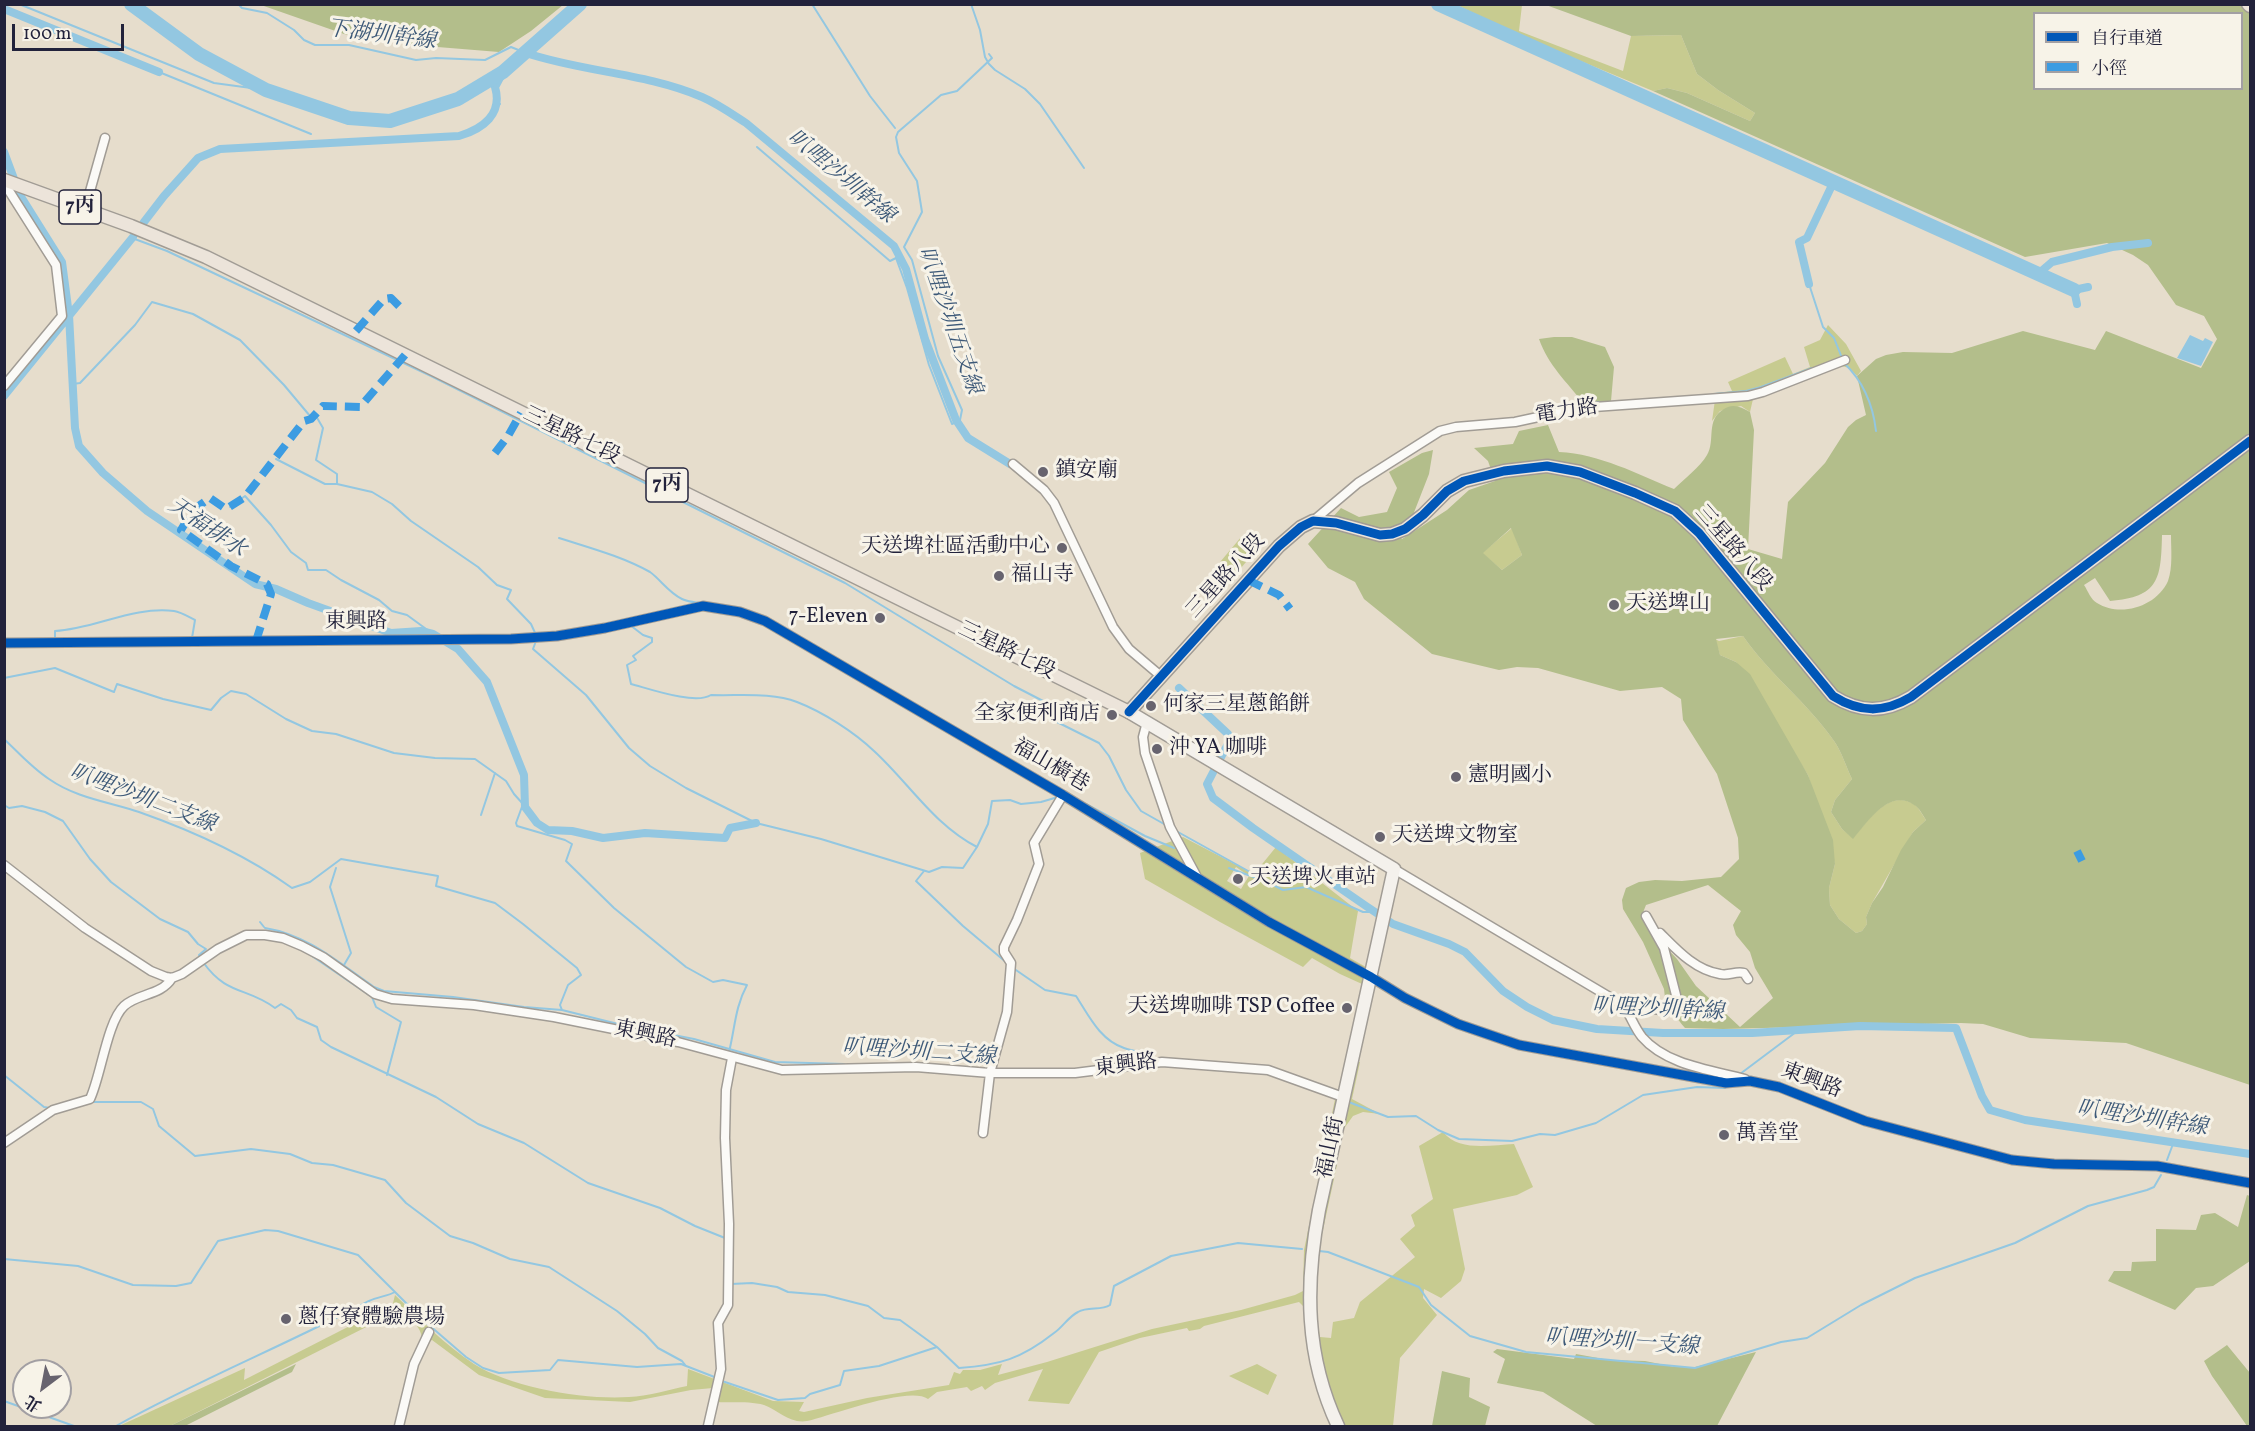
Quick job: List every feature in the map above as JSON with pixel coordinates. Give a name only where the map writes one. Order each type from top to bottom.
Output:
[{"type":"main road","name":"7丙","points":[[12,183],[85,209]]},
{"type":"main road","name":"三星路七段","points":[[85,209],[206,257],[1129,712]]},
{"type":"main road","name":"三星路八段","points":[[1129,712],[1279,546],[1301,527],[1313,521],[1336,523],[1380,535],[1392,534],[1405,529],[1447,491],[1464,482],[1504,471],[1547,466],[1580,472],[1675,511],[1699,532],[1833,696],[1847,705],[1878,710],[1898,705],[1911,697],[2250,441]]},
{"type":"street","points":[[85,209],[105,138]]},
{"type":"street","points":[[4,386],[62,316],[56,265],[12,183]]},
{"type":"street","name":"電力路","points":[[1313,521],[1358,483],[1440,431],[1456,427],[1515,422],[1580,408],[1748,396],[1764,392],[1845,360]]},
{"type":"street","points":[[1013,464],[1044,490],[1054,503],[1113,627],[1129,649],[1162,677]]},
{"type":"street","name":"東興路","points":[[4,644],[440,641],[557,636],[605,628],[703,606]]},
{"type":"street","name":"福山橫巷","points":[[703,606],[740,612],[765,621],[1063,795],[1269,922],[1371,977]]},
{"type":"street","points":[[1129,712],[1623,1005],[1630,1014],[1635,1028],[1652,1047],[1673,1058],[1750,1081]]},
{"type":"street","points":[[1147,722],[1143,737],[1145,753],[1170,827],[1197,878]]},
{"type":"street","points":[[983,1133],[990,1073],[1007,1012],[1011,963],[1004,952],[1004,946],[1039,864],[1034,843],[1063,795]]},
{"type":"street","points":[[1165,858],[1182,850]]},
{"type":"street","points":[[4,865],[85,928],[151,971],[172,978]]},
{"type":"street","name":"福山街","points":[[1338,1426],[1323,1389],[1308,1295],[1317,1220],[1394,869]]},
{"type":"street","points":[[1646,916],[1647,921],[1685,958],[1706,970],[1721,975],[1737,971],[1748,979]]},
{"type":"street","points":[[1630,1014],[1637,1009],[1650,1007],[1672,1011],[1677,999],[1664,948],[1653,927]]},
{"type":"street","name":"東興路","points":[[4,1143],[53,1110],[90,1099],[111,1031],[123,1008],[158,991],[172,978],[182,974],[233,940],[246,935],[283,938],[302,946],[323,957],[375,994],[392,999],[474,1005],[554,1017],[678,1042],[782,1070],[916,1066],[990,1073],[1075,1073],[1162,1062],[1268,1070],[1343,1097]]},
{"type":"street","name":"東興路","points":[[1371,977],[1405,998],[1458,1023],[1520,1045],[1726,1083],[1750,1081],[1779,1087],[1865,1121],[2012,1160],[2054,1164],[2157,1166],[2250,1183]]},
{"type":"street","points":[[708,1426],[721,1369],[718,1323],[728,1305],[729,1224],[725,1138],[726,1090],[732,1058]]},
{"type":"street","points":[[399,1426],[414,1364],[429,1332]]},
{"type":"green space","points":[[261,5],[563,5],[531,31],[499,52],[413,45],[344,34]]},
{"type":"green space","points":[[1457,5],[1522,5],[1519,31],[1623,71],[1631,36],[1681,35],[1697,74],[1755,113],[1750,121],[1687,93],[1667,88],[1653,91],[1525,38]]},
{"type":"green space","points":[[1546,5],[2250,5],[2250,1085],[2126,1043],[2030,1038],[1983,1024],[1685,1028],[1662,1003],[1665,998],[1664,989],[1643,942],[1623,909],[1622,900],[1626,888],[1639,882],[1721,877],[1739,859],[1738,838],[1717,774],[1683,720],[1681,699],[1662,687],[1620,691],[1538,668],[1517,667],[1499,670],[1432,654],[1364,599],[1355,582],[1328,568],[1308,544],[1341,508],[1359,517],[1387,512],[1397,488],[1389,472],[1422,453],[1433,450],[1429,474],[1413,515],[1396,532],[1402,539],[1447,510],[1469,490],[1495,481],[1488,461],[1474,448],[1513,444],[1519,431],[1548,425],[1559,452],[1604,461],[1674,489],[1707,455],[1710,449],[1713,424],[1718,414],[1727,407],[1734,406],[1750,412],[1754,430],[1748,549],[1782,559],[1788,502],[1825,463],[1848,427],[1866,415],[1857,376],[1876,359],[1903,352],[1952,353],[2023,331],[2095,350],[2106,331],[2201,368],[2217,339],[2204,316],[2176,305],[2148,265],[2133,255],[2107,243],[2025,257],[1653,91],[1667,88],[1687,93],[1750,121],[1755,113],[1697,74],[1681,35],[1631,36]],"holes":[[[1511,528],[1522,555],[1502,570],[1483,553]],[[2162,535],[2171,535],[2170,576],[2163,590],[2156,597],[2147,603],[2127,609],[2106,607],[2093,600],[2084,585],[2095,578],[2110,601],[2126,599],[2148,590],[2158,574]],[[1743,636],[1834,741],[1852,779],[1835,800],[1831,812],[1842,829],[1853,839],[1872,816],[1896,801],[1905,801],[1916,806],[1926,820],[1913,832],[1901,850],[1883,887],[1872,903],[1866,917],[1867,924],[1862,931],[1856,933],[1839,919],[1830,905],[1829,888],[1835,864],[1833,840],[1808,775],[1750,674],[1736,662],[1720,655],[1716,639]],[[1708,885],[1741,911],[1733,925],[1736,935],[1750,952],[1755,968],[1773,998],[1740,1027],[1696,986],[1677,959],[1648,928],[1642,915],[1646,905]]]},
{"type":"green space","points":[[1828,325],[1846,344],[1861,371],[1857,376],[1849,368],[1842,366],[1753,399],[1750,412],[1741,406],[1720,411],[1712,421],[1716,393],[1732,391],[1728,382],[1785,357],[1793,374],[1810,367],[1804,347],[1820,340]]},
{"type":"green space","points":[[1572,337],[1605,347],[1614,367],[1611,401],[1583,403],[1553,365],[1539,339]]},
{"type":"green space","points":[[1512,528],[1522,555],[1502,570],[1482,553]]},
{"type":"green space","points":[[1242,536],[1257,549],[1230,581],[1215,568]]},
{"type":"green space","points":[[1743,636],[1753,650],[1824,727],[1839,750],[1852,779],[1835,800],[1831,812],[1842,829],[1853,838],[1879,809],[1896,800],[1915,805],[1926,820],[1913,832],[1872,903],[1866,917],[1867,924],[1862,931],[1856,933],[1839,919],[1830,905],[1829,888],[1835,864],[1808,775],[1736,662],[1720,655],[1715,639],[1719,641]]},
{"type":"green space","points":[[1183,837],[1254,874],[1276,847],[1358,911],[1350,958],[1366,967],[1362,984],[1312,958],[1303,967],[1145,879],[1140,853]],"holes":[[[1236,867],[1249,876],[1241,889],[1227,881]]]},
{"type":"green space","points":[[1348,1060],[1360,1062],[1352,1099],[1380,1114],[1363,1112],[1353,1116],[1343,1130],[1337,1149],[1337,1165],[1318,1253],[1314,1300],[1320,1337],[1331,1338],[1333,1322],[1354,1318],[1360,1302],[1415,1257],[1400,1239],[1415,1226],[1411,1215],[1433,1199],[1419,1146],[1443,1132],[1466,1145],[1514,1144],[1533,1187],[1517,1195],[1453,1209],[1465,1269],[1461,1281],[1441,1298],[1424,1289],[1423,1298],[1437,1315],[1400,1358],[1393,1426],[1331,1426],[1316,1382],[1309,1352],[1303,1306],[1299,1302],[1204,1326],[1200,1329],[1189,1331],[1187,1328],[1140,1338],[1099,1352],[1069,1404],[1028,1401],[1043,1369],[995,1383],[985,1390],[982,1386],[971,1391],[967,1387],[937,1392],[928,1399],[919,1396],[888,1398],[807,1421],[790,1419],[764,1405],[717,1402],[713,1388],[630,1402],[545,1398],[479,1375],[432,1340],[422,1346],[420,1331],[403,1311],[392,1314],[170,1426],[119,1426],[245,1368],[244,1380],[385,1308],[392,1307],[395,1295],[463,1357],[490,1372],[528,1386],[591,1396],[636,1396],[687,1386],[688,1369],[773,1401],[804,1402],[799,1411],[804,1412],[867,1398],[949,1385],[954,1372],[960,1374],[963,1370],[980,1370],[1002,1364],[998,1375],[1152,1329],[1241,1310],[1295,1295],[1303,1291],[1304,1250],[1335,1099],[1340,1091]]},
{"type":"green space","points":[[2247,1195],[2250,1196],[2250,1261],[2213,1286],[2196,1288],[2175,1310],[2108,1281],[2114,1271],[2131,1271],[2132,1262],[2156,1261],[2156,1229],[2196,1230],[2201,1215],[2215,1213],[2238,1227]]},
{"type":"green space","points":[[2227,1345],[2250,1373],[2250,1424],[2247,1426],[2204,1361]]},
{"type":"green space","points":[[1497,1349],[1574,1359],[1576,1354],[1609,1360],[1645,1361],[1675,1367],[1695,1367],[1756,1352],[1717,1426],[1597,1426],[1543,1392],[1497,1383],[1505,1359],[1493,1352]]},
{"type":"green space","points":[[296,1364],[292,1372],[185,1426],[170,1426]]},
{"type":"green space","points":[[1257,1364],[1277,1375],[1268,1395],[1229,1376]]},
{"type":"green space","points":[[1442,1371],[1470,1378],[1469,1397],[1490,1407],[1485,1426],[1432,1426]]},
{"type":"water","points":[[2190,335],[2203,341],[2205,338],[2213,342],[2201,366],[2177,358]]},
{"type":"waterway","points":[[19,4],[214,83],[266,90]]},
{"type":"waterway","points":[[131,4],[199,54],[266,90],[349,118],[390,121],[458,99],[503,72],[580,4]]},
{"type":"waterway","name":"下湖圳幹線","points":[[238,4],[242,8],[267,13],[294,30],[304,40],[315,45],[349,45],[416,60],[436,58],[485,60],[511,47],[526,53]]},
{"type":"waterway","points":[[812,4],[870,96],[895,128]]},
{"type":"waterway","points":[[971,4],[980,30],[985,57],[989,64],[1025,89],[1040,104],[1084,168]]},
{"type":"waterway","points":[[1438,4],[2074,290]]},
{"type":"waterway","points":[[4,9],[159,72]]},
{"type":"waterway","name":"叭哩沙圳幹線","points":[[526,53],[570,65],[659,83],[681,89],[714,103],[746,123],[894,246],[906,269],[925,339],[956,420],[968,438],[1010,464]]},
{"type":"waterway","name":"叭哩沙圳五支線","points":[[957,421],[960,420],[962,410],[938,356],[912,260],[904,247],[922,212],[917,181],[899,153],[896,137],[898,132],[941,95],[957,91],[992,58],[989,54]]},
{"type":"waterway","points":[[159,72],[311,134]]},
{"type":"waterway","points":[[144,222],[198,158],[220,149],[459,136],[468,133],[483,125],[493,113],[497,97],[495,87],[503,72]]},
{"type":"waterway","points":[[757,147],[890,261],[896,258],[929,365],[952,424],[954,423]]},
{"type":"waterway","name":"天福排水","points":[[4,152],[20,195],[62,262],[69,315],[75,428],[79,446],[103,473],[147,511],[255,584],[276,589],[391,633],[421,631],[433,634],[458,649],[487,682],[524,775],[525,807],[537,823],[548,830],[572,831],[603,838],[645,833],[725,838],[730,828],[756,823]]},
{"type":"waterway","points":[[1809,284],[1799,242],[1807,238],[1834,181]]},
{"type":"waterway","name":"天福排水","points":[[4,396],[133,237]]},
{"type":"waterway","points":[[132,238],[167,251],[431,376],[845,583],[1014,686],[1045,702],[1055,721],[1099,743],[1141,811],[1164,824]]},
{"type":"waterway","points":[[2038,274],[2052,262],[2112,247],[2148,243]]},
{"type":"waterway","points":[[1809,284],[1823,327],[1834,338],[1842,358]]},
{"type":"waterway","points":[[2074,290],[2088,287]]},
{"type":"waterway","points":[[2074,290],[2077,304]]},
{"type":"waterway","points":[[73,384],[80,383],[135,325],[152,302],[193,314],[240,340],[284,385],[310,416],[316,416],[323,428],[316,460],[337,474],[337,484],[372,492],[392,504],[411,521],[478,567],[497,585],[511,590],[507,599],[531,624],[536,635]]},
{"type":"waterway","points":[[1844,363],[1857,378],[1866,394],[1876,431]]},
{"type":"waterway","points":[[1714,394],[1746,391],[1812,368]]},
{"type":"waterway","points":[[1597,402],[1612,402]]},
{"type":"waterway","points":[[276,459],[325,484],[337,484]]},
{"type":"waterway","points":[[230,507],[245,496],[291,552],[306,563],[308,570],[326,570],[379,600],[392,611],[407,615],[433,634]]},
{"type":"waterway","points":[[559,538],[639,566],[650,572],[682,599],[736,608]]},
{"type":"waterway","points":[[55,640],[55,631],[158,610],[177,612],[195,620],[192,638],[194,638]]},
{"type":"waterway","points":[[630,625],[643,635],[652,638],[652,642],[633,656],[636,660],[627,665],[631,684],[684,697],[766,696],[787,699],[807,706],[838,723],[866,744],[887,763],[935,815],[962,838],[977,847],[988,824],[992,801],[1010,800],[1021,804],[1058,797]]},
{"type":"waterway","name":"天福排水","points":[[415,636],[440,636]]},
{"type":"waterway","points":[[536,641],[533,649],[586,695],[629,748],[650,766],[686,788],[756,823],[821,839],[929,872],[942,867],[963,868],[977,847]]},
{"type":"waterway","points":[[4,678],[55,668],[114,692],[117,684],[163,699],[211,710],[221,698],[231,691],[246,694],[286,719],[312,731],[336,734],[394,753],[435,758],[475,759],[506,781],[523,804],[517,826],[572,844],[566,861],[614,908],[686,967],[713,982],[723,980],[747,985],[738,1010],[729,1052]]},
{"type":"waterway","name":"叭哩沙圳幹線","points":[[1179,688],[1228,734],[1230,740],[1207,784],[1213,798],[1393,924],[1465,952],[1503,991],[1553,1020],[1597,1029],[1663,1033],[1752,1033],[1860,1026],[1956,1028],[1982,1096],[1990,1110],[2025,1120],[2250,1154]]},
{"type":"waterway","name":"叭哩沙圳二支線","points":[[4,739],[37,770],[70,791],[179,827],[238,854],[292,888],[310,882],[341,859],[438,876],[436,886],[495,903],[577,968],[581,975],[568,985],[560,1005],[562,1010]]},
{"type":"waterway","points":[[481,815],[495,773]]},
{"type":"waterway","points":[[1086,804],[1145,836],[1174,848]]},
{"type":"waterway","points":[[4,805],[9,808],[22,806],[45,812],[63,821],[90,859],[111,882],[160,919],[188,932],[198,944],[206,949],[199,955],[200,957]]},
{"type":"waterway","points":[[1178,832],[1259,877]]},
{"type":"waterway","points":[[336,868],[330,887],[351,953],[344,965]]},
{"type":"waterway","points":[[1229,868],[1283,890],[1306,887],[1363,912],[1375,912]]},
{"type":"waterway","points":[[924,871],[916,881],[963,926],[1007,963]]},
{"type":"waterway","points":[[260,922],[264,927]]},
{"type":"waterway","points":[[265,928],[309,943],[374,987],[384,991],[562,1010],[694,1039],[775,1062],[844,1064]]},
{"type":"waterway","points":[[309,954],[372,997],[376,1007],[401,1022],[387,1075]]},
{"type":"waterway","points":[[203,962],[220,981],[265,1001],[275,1008],[281,1004],[291,1010],[297,1018],[317,1027],[321,1040],[331,1047],[436,1097],[478,1124],[524,1143],[588,1183],[660,1208],[725,1238]]},
{"type":"waterway","points":[[1013,968],[1045,990],[1076,996],[1096,1026],[1108,1039],[1124,1048],[1151,1057]]},
{"type":"waterway","name":"叭哩沙圳二支線","points":[[1740,1074],[1800,1029]]},
{"type":"waterway","points":[[4,1075],[44,1107],[50,1108]]},
{"type":"waterway","name":"叭哩沙圳二支線","points":[[1346,1101],[1388,1117],[1416,1116],[1438,1130],[1459,1139],[1512,1141],[1540,1134],[1555,1135],[1596,1123],[1643,1095],[1697,1087],[1725,1088],[1727,1086]]},
{"type":"waterway","points":[[90,1102],[141,1102],[153,1109],[159,1126],[195,1156],[251,1149],[290,1154],[312,1163],[333,1165],[385,1180],[406,1203],[450,1236],[510,1259],[549,1267],[617,1311],[658,1348],[682,1361],[686,1366]]},
{"type":"waterway","name":"叭哩沙圳一支線","points":[[2167,1160],[2173,1144]]},
{"type":"waterway","name":"叭哩沙圳一支線","points":[[1319,1251],[1328,1252],[1419,1287],[1431,1305],[1470,1336],[1526,1352],[1695,1368],[1781,1342],[1807,1338],[1861,1305],[1915,1278],[2015,1243],[2088,1206],[2147,1190],[2154,1187],[2161,1175]]},
{"type":"waterway","name":"叭哩沙圳一支線","points":[[4,1259],[78,1266],[133,1285],[176,1286],[191,1283],[218,1241],[265,1230],[278,1231],[358,1255],[422,1319],[466,1357],[483,1368],[499,1373],[550,1370],[558,1360],[637,1367],[681,1364],[717,1378]]},
{"type":"waterway","name":"叭哩沙圳一支線","points":[[731,1284],[752,1283],[777,1287],[788,1292],[825,1295],[868,1306],[884,1318],[900,1320],[937,1347],[959,1368],[986,1365],[1020,1355],[1057,1331],[1078,1312],[1110,1305],[1114,1286],[1171,1256],[1238,1243],[1302,1249]]},
{"type":"waterway","points":[[116,1426],[178,1393],[369,1301],[395,1292]]},
{"type":"waterway","name":"叭哩沙圳一支線","points":[[722,1381],[778,1400],[805,1398],[810,1394],[840,1385],[844,1371],[879,1366],[937,1347]]},
{"type":"waterway","points":[[4,1401],[74,1426]]},
{"type":"marked path","points":[[356,331],[384,299],[391,298],[404,311]]},
{"type":"marked path","points":[[256,641],[271,594],[267,584],[231,566],[181,530],[193,510],[210,498],[226,509],[245,497],[304,421],[311,419],[323,406],[360,407],[405,355]]},
{"type":"marked path","points":[[495,453],[521,413]]},
{"type":"marked path","points":[[1248,580],[1279,595],[1290,609]]},
{"type":"marked path","points":[[2077,851],[2082,861]]},
{"type":"cycle path","points":[[1129,712],[1279,546],[1301,527],[1313,521],[1336,523],[1380,535],[1392,534],[1405,529],[1447,491],[1464,481],[1504,471],[1547,466],[1580,472],[1675,511],[1699,533],[1833,696],[1862,708],[1891,706],[1911,697],[2250,441]]},
{"type":"cycle path","points":[[4,643],[511,639],[557,636],[605,628],[703,606],[740,612],[765,621],[1063,795],[1269,922],[1405,998],[1458,1024],[1519,1045],[1726,1083],[1750,1081],[1779,1087],[1865,1121],[2012,1160],[2054,1164],[2157,1166],[2250,1183]]},
{"type":"place","name":"鎮安廟","points":[[1043,472]]},
{"type":"place","name":"天送埤社區活動中心","points":[[1062,548]]},
{"type":"place","name":"福山寺","points":[[999,576]]},
{"type":"place","name":"天送埤山","points":[[1614,605]]},
{"type":"place","name":"7-Eleven","points":[[880,618]]},
{"type":"place","name":"何家三星蔥餡餅","points":[[1151,706]]},
{"type":"place","name":"全家便利商店","points":[[1112,715]]},
{"type":"place","name":"沖 YA 咖啡","points":[[1157,749]]},
{"type":"place","name":"憲明國小","points":[[1456,777]]},
{"type":"place","name":"天送埤文物室","points":[[1380,837]]},
{"type":"place","name":"天送埤火車站","points":[[1238,879]]},
{"type":"place","name":"天送埤咖啡 TSP Coffee","points":[[1347,1008]]},
{"type":"place","name":"萬善堂","points":[[1724,1135]]},
{"type":"place","name":"蔥仔寮體驗農場","points":[[286,1319]]}]
